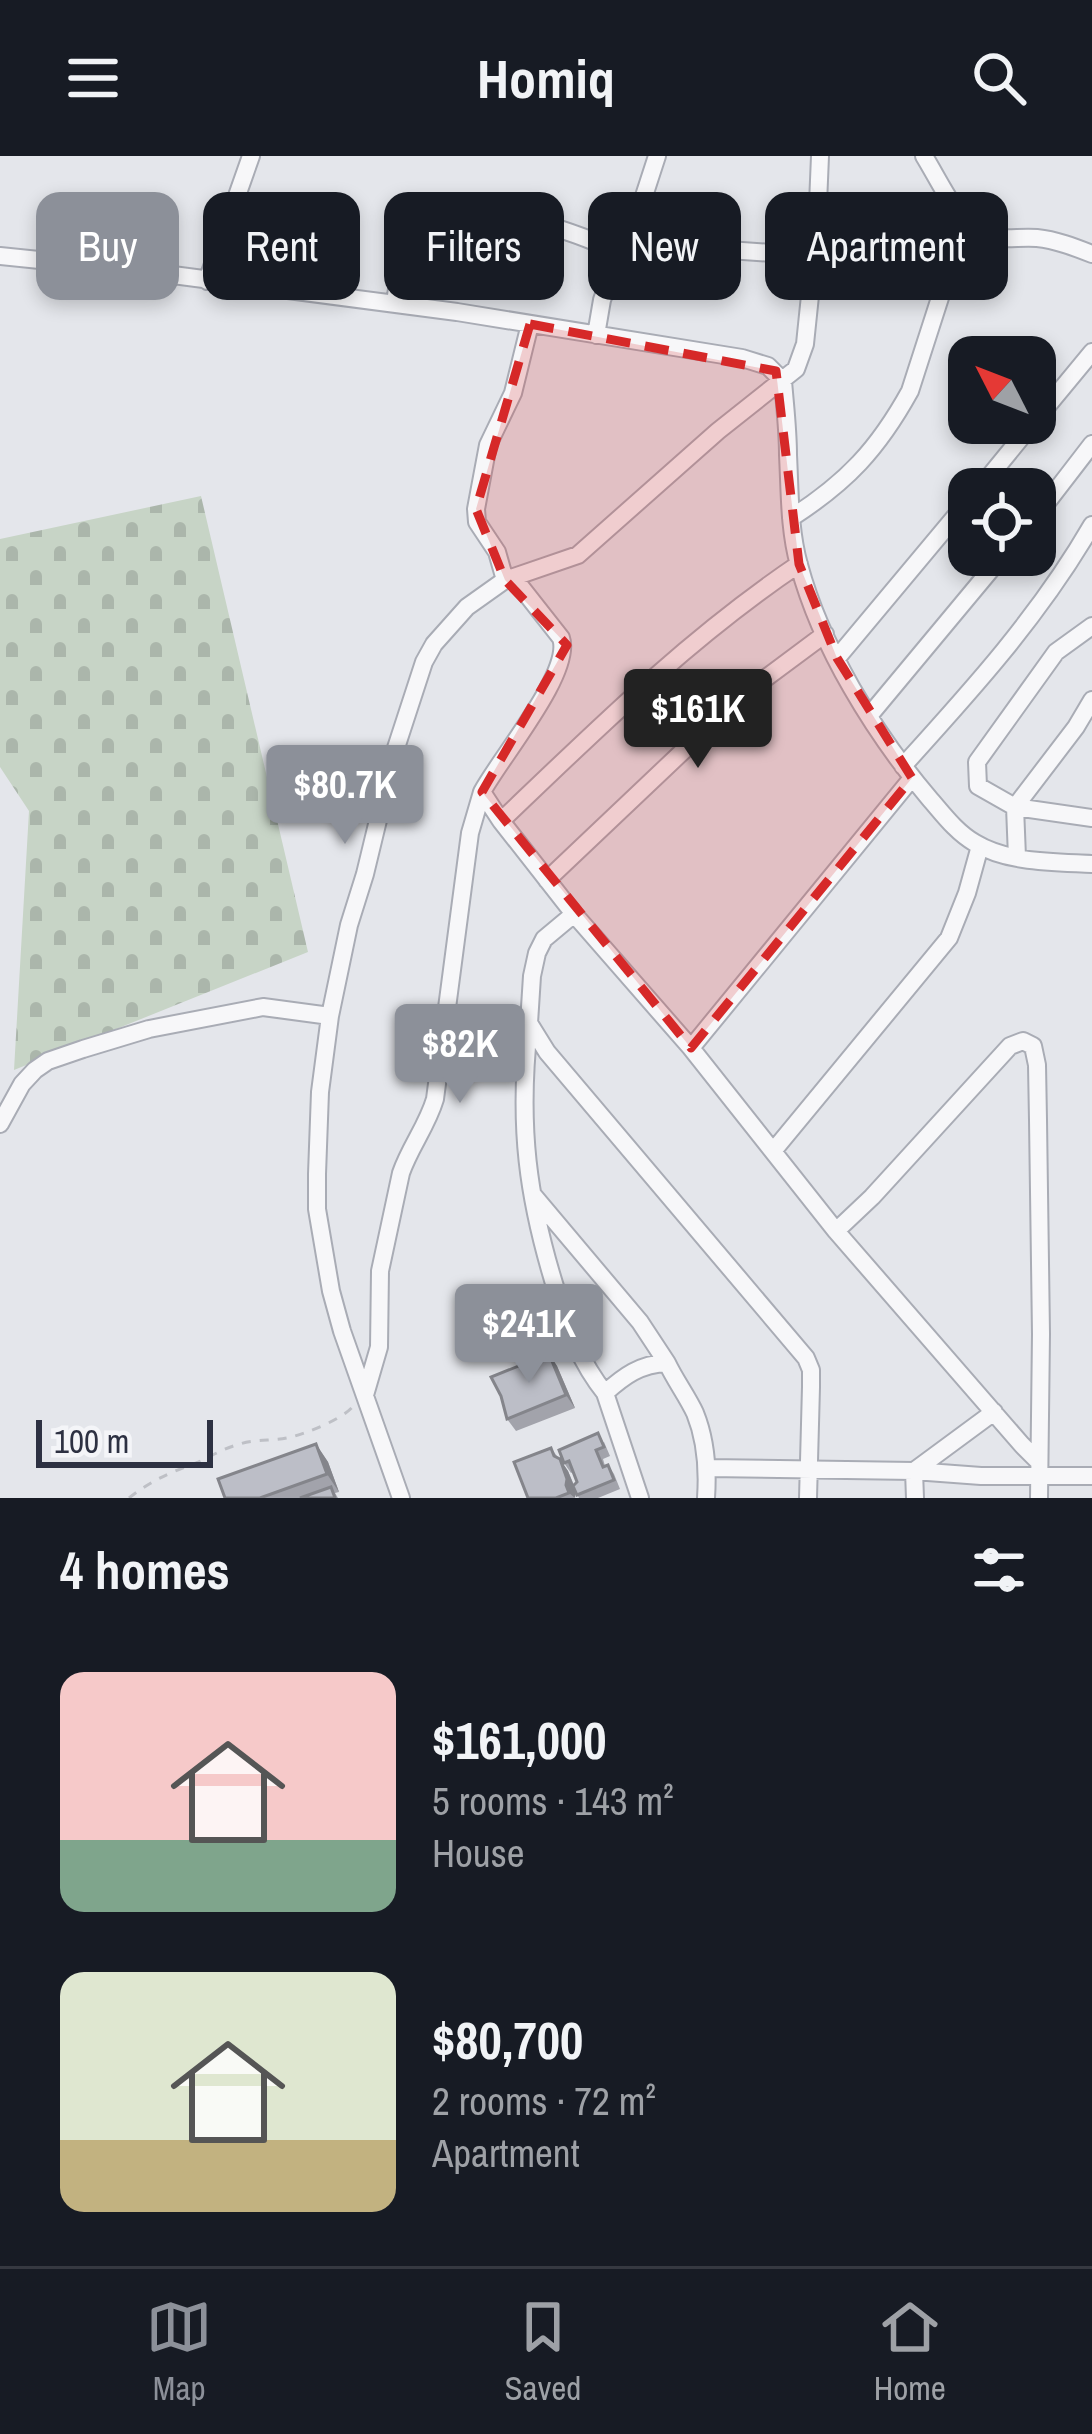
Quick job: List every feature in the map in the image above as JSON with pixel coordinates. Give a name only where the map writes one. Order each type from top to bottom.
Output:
[{"type":"street","points":[[238,192],[251,156]]},
{"type":"street","points":[[647,192],[657,156]]},
{"type":"street","points":[[818,192],[820,156]]},
{"type":"street","points":[[924,156],[946,192]]},
{"type":"street","points":[[395,304],[399,273],[411,256],[429,238],[452,226],[480,219],[539,223],[588,238]]},
{"type":"street","points":[[1008,238],[1035,238],[1092,254]]},
{"type":"street","points":[[0,256],[203,280]]},
{"type":"street","points":[[360,300],[755,361],[776,371],[783,381],[791,518],[799,565],[825,634],[869,716],[954,827],[980,846],[1017,857],[1092,864]]},
{"type":"street","points":[[596,335],[602,300]]},
{"type":"street","points":[[401,1498],[331,1291],[317,1209],[320,1092],[329,1016],[350,925],[394,754],[424,662],[451,623],[483,594],[509,578],[578,555],[796,369],[805,344],[810,300]]},
{"type":"street","points":[[791,518],[829,494],[863,462],[897,415],[910,391],[939,300]]},
{"type":"street","points":[[364,1396],[379,1347],[380,1270],[401,1173],[435,1099],[470,833],[482,792],[540,705],[564,648],[561,638],[509,578],[477,522],[488,445],[513,393],[530,324]]},
{"type":"street","points":[[1056,395],[1092,352]]},
{"type":"street","points":[[996,468],[1016,444]]},
{"type":"street","points":[[1056,491],[1092,444]]},
{"type":"street","points":[[837,658],[948,525]]},
{"type":"street","points":[[691,1048],[1022,630],[1092,525]]},
{"type":"street","points":[[501,820],[665,667],[725,616],[799,565]]},
{"type":"street","points":[[869,716],[986,576]]},
{"type":"street","points":[[1092,626],[1056,652],[977,762],[978,786],[1015,807],[1092,818]]},
{"type":"street","points":[[547,880],[739,698],[825,634]]},
{"type":"street","points":[[1017,857],[1015,807],[1092,700]]},
{"type":"street","points":[[482,792],[574,914],[691,1048],[836,1231],[1038,1468]]},
{"type":"street","points":[[774,1150],[949,938],[980,846]]},
{"type":"street","points":[[574,914],[552,930],[537,953],[532,976],[524,1067],[532,1195],[541,1241],[573,1341],[605,1393],[640,1498]]},
{"type":"street","points":[[0,1124],[35,1070],[83,1049],[149,1029],[263,1007],[329,1016]]},
{"type":"street","points":[[529,1023],[547,1052],[806,1358],[811,1370],[808,1498]]},
{"type":"street","points":[[836,1231],[1010,1046],[1023,1041],[1033,1046],[1038,1083],[1041,1291],[1039,1498]]},
{"type":"street","points":[[532,1195],[640,1322],[667,1363],[694,1411],[708,1468],[706,1498]]},
{"type":"street","points":[[605,1393],[640,1367],[667,1363]]},
{"type":"street","points":[[914,1471],[994,1412]]},
{"type":"street","points":[[708,1468],[981,1476],[1038,1468],[1092,1476]]},
{"type":"street","points":[[914,1471],[915,1498]]},
{"type":"path","points":[[128,1498],[172,1469],[240,1444],[282,1439],[340,1418],[364,1396]]},
{"type":"highlighted area","points":[[530,324],[776,371],[799,564],[837,658],[912,778],[691,1048],[482,792],[567,645],[505,580],[476,509]]},
{"type":"green space","points":[[201,496],[308,952],[14,1070],[29,811],[0,767],[0,539]]},
{"type":"building","points":[[549,1354],[566,1395],[507,1419],[491,1377]]},
{"type":"building","points":[[598,1433],[604,1447],[596,1450],[614,1480],[577,1495],[569,1461],[564,1463],[559,1450]]},
{"type":"building","points":[[316,1444],[327,1474],[260,1498],[225,1498],[218,1479]]},
{"type":"building","points":[[551,1448],[560,1459],[569,1493],[528,1498],[514,1462]]},
{"type":"building","points":[[331,1487],[335,1498],[300,1498]]}]
